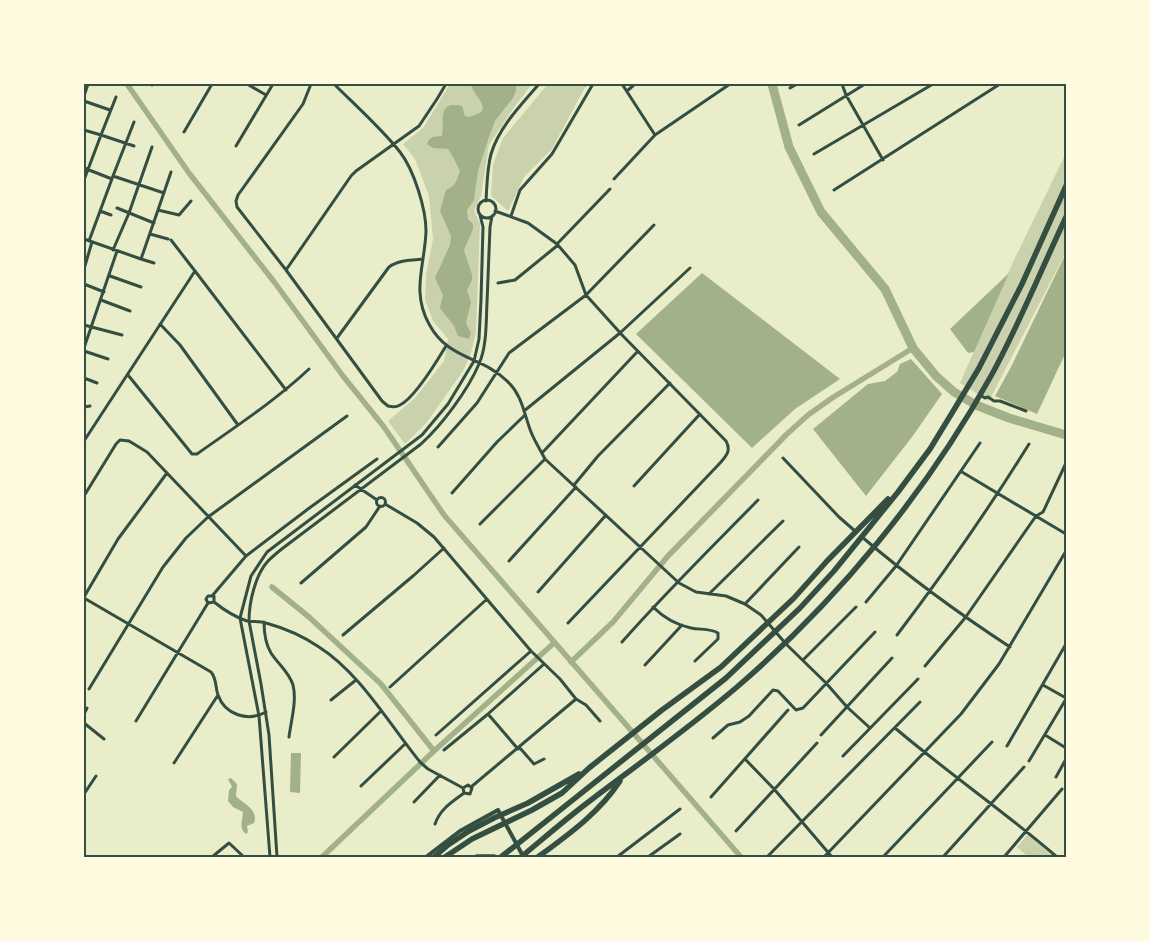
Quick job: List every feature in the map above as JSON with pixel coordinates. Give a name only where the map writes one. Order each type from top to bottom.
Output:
[{"type":"highway","points":[[501,857],[726,678],[800,608],[834,571],[930,449],[979,368],[1022,284],[1066,186]]},
{"type":"highway","points":[[523,857],[589,801],[622,778],[736,687],[808,619],[871,550],[941,456],[979,395],[1007,344],[1066,217]]},
{"type":"highway","points":[[445,857],[472,839],[557,796],[662,710],[721,667],[794,598],[856,531],[886,501],[898,492]]},
{"type":"highway","points":[[434,857],[469,831],[537,799],[589,768]]},
{"type":"highway","points":[[538,857],[562,840],[598,809],[622,778]]},
{"type":"highway","points":[[477,857],[494,857]]},
{"type":"street","points":[[84,95],[88,84]]},
{"type":"street","points":[[184,132],[212,84]]},
{"type":"street","points":[[247,84],[266,95]]},
{"type":"street","points":[[236,146],[273,84]]},
{"type":"street","points":[[311,84],[303,104],[238,196],[236,201],[237,207],[337,338],[382,401],[388,406],[400,405],[410,396],[446,346]]},
{"type":"street","points":[[334,84],[394,145],[406,162],[420,197],[426,230],[419,288],[421,307],[430,327],[446,346],[497,372],[508,381],[515,390],[537,446],[545,459],[678,583],[696,592],[726,596],[745,604],[761,614],[786,644],[870,728]]},
{"type":"street","points":[[339,88],[341,84]]},
{"type":"street","points":[[286,270],[351,176],[419,126],[446,84]]},
{"type":"street","points":[[486,201],[488,172],[494,147],[506,125],[537,84]]},
{"type":"street","points":[[511,216],[520,190],[552,154],[593,84]]},
{"type":"street","points":[[622,84],[655,135]]},
{"type":"street","points":[[627,90],[635,84]]},
{"type":"street","points":[[614,179],[655,135],[730,84]]},
{"type":"street","points":[[790,88],[797,84]]},
{"type":"street","points":[[842,84],[846,95],[883,160]]},
{"type":"street","points":[[799,125],[865,84]]},
{"type":"street","points":[[814,154],[933,84]]},
{"type":"street","points":[[834,190],[1000,84]]},
{"type":"street","points":[[84,180],[86,169],[116,97]]},
{"type":"street","points":[[84,101],[110,110]]},
{"type":"street","points":[[84,269],[100,211],[134,122]]},
{"type":"street","points":[[84,130],[134,146]]},
{"type":"street","points":[[108,358],[84,350],[110,276],[115,250],[152,147]]},
{"type":"street","points":[[86,169],[164,193]]},
{"type":"street","points":[[140,259],[171,172]]},
{"type":"street","points":[[498,283],[515,280],[558,245],[610,190]]},
{"type":"street","points":[[158,210],[179,216],[191,201]]},
{"type":"street","points":[[486,201],[493,204],[495,212]]},
{"type":"street","points":[[270,857],[259,716],[240,618],[251,576],[267,552],[422,435],[448,404],[474,361],[480,330],[483,227],[478,211],[479,206],[486,201]]},
{"type":"street","points":[[117,208],[154,223]]},
{"type":"street","points":[[100,211],[111,215]]},
{"type":"street","points":[[495,212],[528,223],[558,245],[575,265],[586,295],[620,333],[726,441],[729,451],[721,462],[639,546],[568,623]]},
{"type":"street","points":[[277,857],[266,712],[249,621],[254,588],[267,562],[414,450],[440,424],[460,397],[480,363],[486,324],[490,226],[495,212]]},
{"type":"street","points":[[480,215],[487,218],[492,216]]},
{"type":"street","points":[[438,448],[466,417],[509,353],[586,295],[654,225]]},
{"type":"street","points":[[150,234],[169,240],[286,390]]},
{"type":"street","points":[[84,239],[154,263]]},
{"type":"street","points":[[337,338],[393,263],[423,259]]},
{"type":"street","points":[[452,493],[524,413],[620,333],[690,268]]},
{"type":"street","points":[[84,441],[195,271]]},
{"type":"street","points":[[110,276],[141,287]]},
{"type":"street","points":[[84,284],[104,292]]},
{"type":"street","points":[[101,300],[130,311]]},
{"type":"street","points":[[160,324],[180,345],[238,425]]},
{"type":"street","points":[[84,325],[122,335]]},
{"type":"street","points":[[542,453],[638,351]]},
{"type":"street","points":[[128,375],[192,454],[197,454],[286,390],[309,369]]},
{"type":"street","points":[[84,378],[97,383]]},
{"type":"street","points":[[508,561],[575,486],[598,456],[670,383]]},
{"type":"street","points":[[979,395],[994,401],[1000,400],[1026,411]]},
{"type":"street","points":[[84,407],[90,406]]},
{"type":"street","points":[[634,486],[700,414]]},
{"type":"street","points":[[89,689],[163,567],[186,538],[208,517],[347,416]]},
{"type":"street","points":[[84,496],[120,440],[129,441],[147,452],[246,556]]},
{"type":"street","points":[[866,602],[896,566],[980,443]]},
{"type":"street","points":[[897,635],[930,592],[1029,444]]},
{"type":"street","points":[[783,458],[839,517],[896,566],[965,618],[1010,647]]},
{"type":"street","points":[[136,721],[208,603],[207,597],[212,596],[246,556],[377,459]]},
{"type":"street","points":[[480,524],[545,459]]},
{"type":"street","points":[[925,666],[965,618],[1036,516],[1042,512],[1066,463]]},
{"type":"street","points":[[962,472],[1066,534]]},
{"type":"street","points":[[167,473],[118,539],[84,597],[211,672],[215,679],[218,695],[227,709],[242,716],[259,716],[266,712]]},
{"type":"street","points":[[355,485],[377,500],[380,506]]},
{"type":"street","points":[[377,500],[383,498],[385,504],[417,523],[444,548],[532,652],[560,679],[576,699],[586,705],[600,721]]},
{"type":"street","points":[[622,642],[653,607],[758,500]]},
{"type":"street","points":[[301,583],[366,527],[380,506],[385,504]]},
{"type":"street","points":[[538,592],[606,515]]},
{"type":"street","points":[[710,594],[782,521]]},
{"type":"street","points":[[745,604],[799,547]]},
{"type":"street","points":[[342,635],[444,548]]},
{"type":"street","points":[[824,857],[961,714],[1010,647],[1066,551]]},
{"type":"street","points":[[212,596],[215,599],[214,602],[227,612],[249,621],[264,622],[291,632],[319,647],[338,661],[356,680],[418,759],[428,769],[463,788],[464,793]]},
{"type":"street","points":[[390,687],[487,599]]},
{"type":"street","points":[[208,603],[214,602]]},
{"type":"street","points":[[653,607],[666,618],[682,625],[714,630],[718,633],[718,639],[695,661]]},
{"type":"street","points":[[803,660],[856,607]]},
{"type":"street","points":[[264,622],[266,644],[286,672],[293,687],[294,696],[288,737]]},
{"type":"street","points":[[645,665],[682,625]]},
{"type":"street","points":[[713,738],[728,725],[740,722],[749,716],[773,690],[778,691],[792,707],[799,710],[803,708],[875,632]]},
{"type":"street","points":[[1007,746],[1066,644]]},
{"type":"street","points":[[436,735],[532,652]]},
{"type":"street","points":[[821,735],[892,658]]},
{"type":"street","points":[[444,750],[488,714],[543,662]]},
{"type":"street","points":[[843,756],[918,679]]},
{"type":"street","points":[[331,700],[356,680]]},
{"type":"street","points":[[1029,761],[1066,698],[1043,685]]},
{"type":"street","points":[[174,763],[218,695]]},
{"type":"street","points":[[435,824],[441,811],[464,793],[470,794],[471,787],[576,699]]},
{"type":"street","points":[[767,857],[920,702]]},
{"type":"street","points":[[84,714],[88,708]]},
{"type":"street","points":[[711,797],[788,710]]},
{"type":"street","points":[[334,757],[381,711]]},
{"type":"street","points":[[488,714],[534,764],[544,759]]},
{"type":"street","points":[[84,723],[104,739]]},
{"type":"street","points":[[895,728],[1057,857]]},
{"type":"street","points":[[1045,736],[1066,748]]},
{"type":"street","points":[[883,857],[992,742]]},
{"type":"street","points":[[736,831],[817,743]]},
{"type":"street","points":[[362,786],[405,744]]},
{"type":"street","points":[[745,759],[774,789],[832,857]]},
{"type":"street","points":[[1056,777],[1066,759]]},
{"type":"street","points":[[943,857],[1024,767]]},
{"type":"street","points":[[414,802],[440,775]]},
{"type":"street","points":[[84,794],[96,776]]},
{"type":"street","points":[[463,788],[468,785],[471,787]]},
{"type":"street","points":[[1004,857],[1028,832],[1062,789]]},
{"type":"street","points":[[617,857],[680,809]]},
{"type":"street","points":[[426,857],[460,831],[498,810],[523,857]]},
{"type":"street","points":[[648,857],[680,834]]},
{"type":"street","points":[[212,857],[229,843],[244,857]]},
{"type":"shaded area","points":[[450,84],[532,84],[489,145],[481,196],[474,210],[480,224],[476,332],[471,353],[463,371],[427,422],[405,444],[388,421],[415,398],[444,361],[448,339],[433,321],[425,299],[426,275],[433,239],[429,196],[415,159],[403,144],[423,128]]},
{"type":"shaded area","points":[[471,84],[516,85],[516,91],[513,98],[495,121],[478,171],[474,200],[467,210],[468,219],[473,224],[473,229],[464,250],[472,275],[472,280],[467,290],[471,302],[466,323],[471,333],[469,339],[458,336],[454,326],[440,308],[443,295],[435,278],[450,245],[451,236],[440,211],[446,190],[457,180],[460,171],[448,149],[433,148],[427,144],[431,138],[442,136],[443,113],[448,106],[462,106],[465,116],[469,117],[480,113],[483,109]]},
{"type":"shaded area","points":[[548,84],[589,84],[584,89],[552,149],[524,177],[508,211],[491,196],[493,165],[503,138]]},
{"type":"shaded area","points":[[1066,153],[1066,252],[989,401],[960,383],[1014,260]]},
{"type":"shaded area","points":[[1066,253],[1066,352],[1037,414],[995,396]]},
{"type":"shaded area","points":[[702,273],[840,379],[795,409],[752,448],[636,334]]},
{"type":"shaded area","points":[[1009,273],[974,352],[968,353],[950,329]]},
{"type":"shaded area","points":[[911,359],[942,394],[912,437],[866,496],[813,429],[868,384],[885,381],[897,372],[900,364]]},
{"type":"shaded area","points":[[291,753],[301,753],[300,793],[290,792]]},
{"type":"shaded area","points":[[231,778],[237,784],[236,796],[250,807],[254,814],[254,823],[247,826],[248,832],[246,834],[242,829],[243,812],[233,807],[228,801],[229,790],[232,787],[228,779]]},
{"type":"shaded area","points":[[1028,834],[1054,857],[1028,857],[1017,847]]},
{"type":"waterway","points":[[127,84],[189,173],[384,427],[444,515],[741,857]]},
{"type":"waterway","points":[[772,84],[789,147],[821,212],[885,289],[913,348],[936,376],[954,392],[976,405],[1009,418],[1066,435]]},
{"type":"waterway","points":[[571,662],[613,622],[668,556],[787,434],[808,415],[832,398],[913,348]]},
{"type":"waterway","points":[[272,587],[309,617],[381,684],[434,751]]},
{"type":"waterway","points":[[322,857],[434,751],[554,643]]}]
